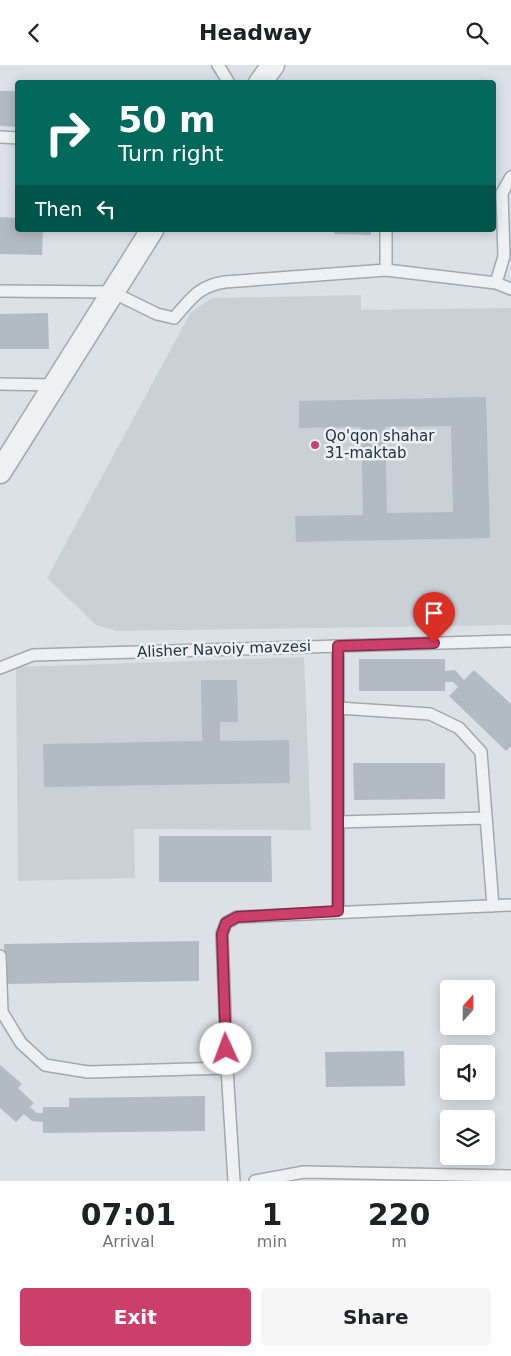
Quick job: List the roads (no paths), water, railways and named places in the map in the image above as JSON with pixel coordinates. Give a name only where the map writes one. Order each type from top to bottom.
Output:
[{"type":"street","points":[[262,80],[273,65]]},
{"type":"street","points":[[0,472],[151,232]]},
{"type":"lane","points":[[218,65],[227,80]]},
{"type":"lane","points":[[0,137],[15,137]]},
{"type":"lane","points":[[496,283],[504,256],[502,193],[511,177]]},
{"type":"lane","points":[[386,232],[386,270]]},
{"type":"lane","points":[[0,291],[112,292],[157,314],[174,319],[198,292],[210,284],[386,270],[496,283],[511,289]]},
{"type":"lane","points":[[0,384],[54,385]]},
{"type":"lane","name":"Alisher Navoiy mavzesi","points":[[0,668],[32,655],[511,641]]},
{"type":"lane","points":[[338,646],[338,911]]},
{"type":"lane","points":[[338,708],[430,714],[459,728],[481,752],[493,906]]},
{"type":"lane","points":[[338,822],[486,818]]},
{"type":"lane","points":[[234,1181],[227,1068],[222,934],[226,923],[237,917],[338,911],[511,905]]},
{"type":"lane","points":[[0,956],[2,1012],[21,1043],[45,1065],[88,1072],[227,1068]]},
{"type":"lane","points":[[255,1181],[304,1172],[511,1176]]},
{"type":"place","name":"Qo'qon shahar 31-maktab","points":[[315,445]]}]
